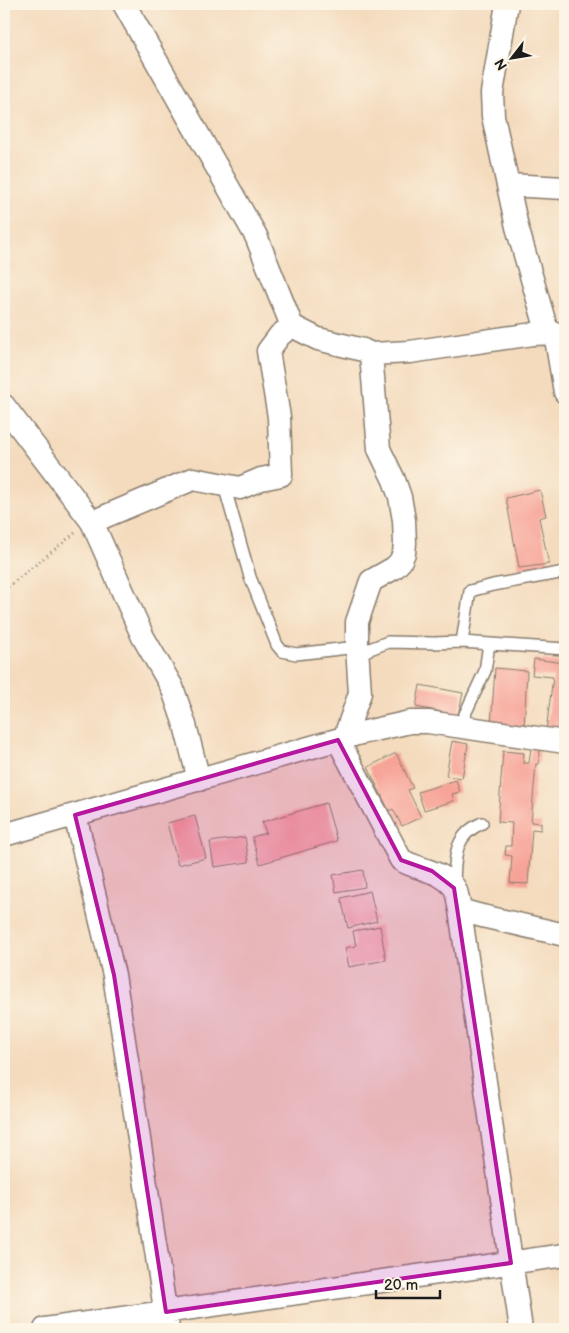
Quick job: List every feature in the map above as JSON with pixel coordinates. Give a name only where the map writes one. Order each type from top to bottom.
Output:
[{"type":"street","points":[[124,4],[256,236],[292,326],[318,339],[371,354],[410,352],[470,342],[556,333]]},
{"type":"street","points":[[507,4],[492,100],[493,116],[517,227],[556,333],[565,392]]},
{"type":"street","points":[[508,185],[565,188]]},
{"type":"street","points":[[92,522],[193,479],[240,488],[261,479],[281,475],[279,417],[268,351],[280,335],[292,326]]},
{"type":"street","points":[[371,354],[379,449],[400,497],[405,543],[404,554],[400,562],[394,568],[371,581],[358,622],[357,651],[360,693],[341,739],[401,860],[432,871],[454,888],[460,910],[521,1329]]},
{"type":"street","points":[[4,406],[92,522],[143,637],[172,687],[200,780]]},
{"type":"street","points":[[4,835],[341,739],[410,722],[428,722],[565,742]]},
{"type":"street","points":[[75,815],[114,975],[167,1320]]},
{"type":"street","points":[[460,910],[565,935]]},
{"type":"street","points":[[45,1329],[167,1320],[565,1255]]},
{"type":"lane","points":[[224,485],[250,577],[277,645],[282,651],[289,654],[357,651],[388,642],[462,642],[534,645],[565,649]]},
{"type":"lane","points":[[462,642],[470,591],[565,572]]},
{"type":"lane","points":[[459,727],[485,671],[489,644]]},
{"type":"lane","points":[[454,888],[455,856],[461,840],[467,831],[482,823]]},
{"type":"path","points":[[4,590],[92,522]]},
{"type":"highlighted area","points":[[338,740],[401,860],[432,871],[454,888],[511,1263],[166,1312],[114,975],[75,815]]},
{"type":"building","points":[[540,490],[546,516],[539,518],[549,564],[519,568],[506,498]]},
{"type":"building","points":[[534,659],[565,663],[565,734],[546,731],[553,677],[532,675]]},
{"type":"building","points":[[495,668],[527,671],[524,728],[491,726]]},
{"type":"building","points":[[420,685],[463,693],[458,715],[416,707]]},
{"type":"building","points":[[452,741],[468,744],[462,778],[446,776]]},
{"type":"building","points":[[531,748],[540,749],[539,764],[536,764],[531,822],[541,823],[541,830],[532,829],[528,884],[510,883],[512,856],[505,855],[506,846],[511,846],[512,823],[498,822],[503,751],[524,753],[523,763],[529,763]]},
{"type":"building","points":[[396,753],[413,788],[408,790],[421,817],[402,826],[393,809],[389,811],[368,767]]},
{"type":"building","points":[[456,780],[460,792],[452,794],[454,801],[424,810],[418,792]]},
{"type":"building","points":[[326,803],[337,841],[260,864],[252,837],[266,833],[262,822]]},
{"type":"building","points":[[195,816],[206,858],[178,865],[167,823]]},
{"type":"building","points":[[245,837],[249,862],[214,867],[210,842]]},
{"type":"building","points":[[363,870],[365,887],[336,892],[333,875]]},
{"type":"building","points":[[370,891],[377,921],[348,928],[341,898]]},
{"type":"building","points":[[380,926],[386,960],[349,967],[345,948],[356,946],[353,931]]}]
